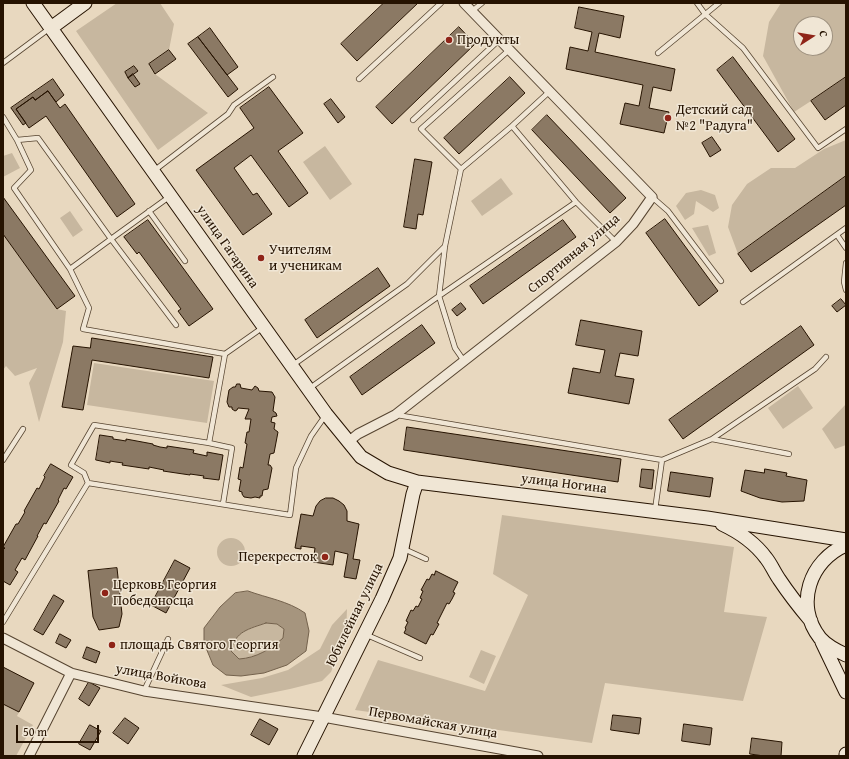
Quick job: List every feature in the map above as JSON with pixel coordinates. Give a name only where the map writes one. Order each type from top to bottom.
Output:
[{"type":"street","name":"улица Гагарина","points":[[33,3],[308,389],[348,442],[361,457],[388,473],[417,482]]},
{"type":"street","points":[[51,28],[85,3]]},
{"type":"street","points":[[464,3],[652,197]]},
{"type":"street","name":"Спортивная улица","points":[[348,442],[358,434],[395,414],[616,242],[633,224],[652,197]]},
{"type":"street","name":"улица Ногина","points":[[417,482],[707,518]]},
{"type":"street","name":"Юбилейная улица","points":[[304,756],[350,661],[365,634],[397,565],[417,482]]},
{"type":"street","points":[[707,518],[846,540]]},
{"type":"street","points":[[707,518],[728,527],[743,536],[767,558],[795,603],[811,621],[821,638],[846,692]]},
{"type":"street","points":[[811,621],[808,611],[808,596],[815,571],[828,555],[836,549],[846,545]]},
{"type":"street","name":"улица Войкова","points":[[3,638],[71,673],[144,691],[323,717]]},
{"type":"street","points":[[821,638],[834,649],[846,655]]},
{"type":"street","points":[[29,756],[71,673]]},
{"type":"street","name":"Первомайская улица","points":[[323,717],[538,756]]},
{"type":"lane","points":[[359,79],[441,3]]},
{"type":"lane","points":[[472,11],[482,3]]},
{"type":"lane","points":[[697,3],[705,14],[743,48],[818,148],[846,129]]},
{"type":"lane","points":[[658,53],[719,3]]},
{"type":"lane","points":[[3,62],[51,28]]},
{"type":"lane","points":[[413,120],[499,40]]},
{"type":"lane","points":[[461,169],[421,129],[509,50]]},
{"type":"lane","points":[[153,171],[228,114],[234,105],[273,77]]},
{"type":"lane","points":[[464,361],[455,348],[439,296],[445,246],[461,169],[512,126],[550,91]]},
{"type":"lane","points":[[3,117],[17,140],[31,170],[14,188],[70,269],[89,308],[83,330],[225,354],[264,327]]},
{"type":"lane","points":[[512,126],[576,202],[616,242]]},
{"type":"lane","points":[[17,140],[38,138],[111,239],[176,325]]},
{"type":"lane","points":[[70,269],[171,196]]},
{"type":"lane","points":[[652,197],[668,211],[721,281]]},
{"type":"lane","points":[[308,389],[439,296],[576,202]]},
{"type":"lane","points":[[149,211],[185,261]]},
{"type":"lane","points":[[743,302],[846,228]]},
{"type":"lane","points":[[837,235],[846,248]]},
{"type":"lane","points":[[292,366],[407,284],[445,246]]},
{"type":"lane","points":[[846,263],[844,282],[846,290]]},
{"type":"lane","points":[[209,444],[225,354]]},
{"type":"lane","points":[[395,414],[662,460],[712,439],[815,369],[826,357]]},
{"type":"lane","points":[[88,482],[290,514],[296,468],[311,436],[326,414]]},
{"type":"lane","points":[[88,482],[84,473],[71,465],[94,425],[232,448],[223,504]]},
{"type":"lane","points":[[3,460],[23,429]]},
{"type":"lane","points":[[712,439],[789,454]]},
{"type":"lane","points":[[655,512],[662,460]]},
{"type":"lane","points":[[3,622],[88,482]]},
{"type":"lane","points":[[402,548],[426,559]]},
{"type":"lane","points":[[365,634],[420,658]]},
{"type":"lane","points":[[144,691],[168,639]]},
{"type":"shaded area","points":[[117,3],[160,3],[174,24],[169,50],[149,65],[155,74],[208,113],[158,150],[76,31]]},
{"type":"shaded area","points":[[781,3],[846,3],[846,77],[794,112],[763,56],[769,22]]},
{"type":"shaded area","points":[[846,140],[846,176],[738,254],[728,227],[732,205],[747,184],[771,168],[795,168],[824,149]]},
{"type":"shaded area","points":[[325,146],[352,184],[330,200],[303,162]]},
{"type":"shaded area","points":[[12,153],[20,168],[3,177],[3,156]]},
{"type":"shaded area","points":[[501,178],[513,194],[482,216],[471,201]]},
{"type":"shaded area","points":[[701,190],[715,195],[719,208],[713,212],[696,201],[694,214],[685,220],[676,206],[686,193]]},
{"type":"shaded area","points":[[70,211],[83,230],[73,237],[60,218]]},
{"type":"shaded area","points":[[708,225],[716,253],[709,256],[692,228]]},
{"type":"shaded area","points":[[3,234],[57,309],[66,311],[63,342],[39,422],[29,383],[37,368],[15,376],[6,366],[3,370]]},
{"type":"shaded area","points":[[94,363],[214,381],[207,423],[87,405]]},
{"type":"shaded area","points":[[798,386],[813,408],[783,429],[768,408]]},
{"type":"shaded area","points":[[846,404],[846,445],[835,449],[822,429]]},
{"type":"shaded area","points":[[502,515],[734,547],[724,612],[767,617],[743,701],[605,683],[592,743],[355,710],[378,660],[485,691],[528,595],[493,574]]},
{"type":"shaded area","points":[[231,538],[241,542],[245,552],[241,562],[231,566],[221,562],[217,552],[221,542]]},
{"type":"shaded area","points":[[248,591],[285,603],[305,613],[309,631],[306,651],[287,665],[264,673],[241,676],[226,675],[213,665],[204,643],[204,628],[220,607],[235,593]],"holes":[[[266,623],[277,624],[284,629],[283,638],[268,649],[257,655],[239,659],[231,651],[236,639],[244,632]]]},
{"type":"shaded area","points":[[347,609],[346,634],[331,672],[322,681],[251,697],[221,685],[262,678],[288,670],[320,649],[332,625]]},
{"type":"shaded area","points":[[266,623],[277,624],[284,629],[283,638],[263,652],[245,658],[239,659],[230,651],[239,635],[248,629]]},
{"type":"shaded area","points":[[481,650],[496,656],[484,684],[469,677]]},
{"type":"shaded area","points":[[3,667],[34,683],[17,716],[33,725],[16,756],[3,756]]},
{"type":"building","points":[[384,3],[418,3],[357,61],[341,44]]},
{"type":"building","points":[[579,7],[624,16],[620,38],[599,33],[595,52],[675,69],[671,91],[653,87],[649,108],[669,112],[664,133],[620,124],[625,103],[639,106],[643,85],[566,69],[570,47],[588,51],[592,32],[575,28]]},
{"type":"building","points":[[459,27],[475,44],[392,124],[376,107]]},
{"type":"building","points":[[210,28],[238,67],[227,75],[198,37]]},
{"type":"building","points":[[198,37],[238,89],[228,97],[188,44]]},
{"type":"building","points":[[169,50],[176,59],[155,74],[149,64]]},
{"type":"building","points":[[733,57],[795,139],[778,152],[717,70]]},
{"type":"building","points":[[134,66],[138,71],[128,78],[125,72]]},
{"type":"building","points":[[133,74],[140,84],[135,87],[128,78]]},
{"type":"building","points":[[510,77],[525,93],[459,154],[444,138]]},
{"type":"building","points":[[846,77],[846,105],[825,120],[811,101]]},
{"type":"building","points":[[53,79],[64,95],[56,102],[48,91],[35,100],[33,97],[16,109],[26,123],[23,125],[11,108]]},
{"type":"building","points":[[269,87],[303,133],[278,151],[308,193],[289,207],[251,155],[234,168],[253,195],[257,193],[272,214],[243,235],[196,170],[254,128],[240,108]]},
{"type":"building","points":[[48,91],[60,108],[65,104],[135,204],[117,217],[46,116],[29,128],[16,109],[33,97],[35,100]]},
{"type":"building","points":[[331,99],[345,117],[338,123],[324,104]]},
{"type":"building","points":[[547,115],[626,198],[610,213],[532,130]]},
{"type":"building","points":[[712,137],[721,150],[710,157],[702,143]]},
{"type":"building","points":[[415,159],[432,162],[423,215],[418,214],[416,229],[404,227]]},
{"type":"building","points":[[846,176],[846,205],[751,272],[738,254]]},
{"type":"building","points":[[3,197],[75,296],[57,309],[3,234]]},
{"type":"building","points":[[665,219],[718,291],[699,306],[646,233]]},
{"type":"building","points":[[148,220],[213,309],[189,326],[178,311],[181,309],[139,252],[137,254],[124,237]]},
{"type":"building","points":[[563,220],[576,237],[483,304],[470,286]]},
{"type":"building","points":[[378,268],[390,286],[317,338],[305,320]]},
{"type":"building","points":[[841,299],[846,305],[837,312],[832,306]]},
{"type":"building","points":[[461,303],[466,309],[457,316],[452,310]]},
{"type":"building","points":[[581,320],[642,331],[638,356],[620,353],[615,376],[634,379],[629,404],[568,393],[573,368],[600,373],[605,350],[576,345]]},
{"type":"building","points":[[422,325],[435,343],[362,395],[350,377]]},
{"type":"building","points":[[801,326],[814,345],[683,439],[669,420]]},
{"type":"building","points":[[92,338],[213,357],[209,378],[92,360],[83,410],[62,407],[73,346],[90,348]]},
{"type":"building","points":[[237,384],[240,384],[241,388],[252,390],[255,386],[259,391],[272,392],[275,397],[273,411],[277,416],[272,417],[271,422],[275,423],[274,429],[278,432],[274,453],[270,454],[268,465],[272,468],[268,489],[263,490],[260,498],[244,497],[242,492],[239,491],[241,480],[238,479],[240,467],[243,468],[247,444],[245,443],[247,432],[249,432],[251,419],[245,419],[249,409],[238,408],[235,411],[232,407],[229,407],[227,402],[229,390]]},
{"type":"building","points":[[407,427],[621,459],[618,482],[404,450]]},
{"type":"building","points":[[100,435],[113,437],[113,439],[126,441],[126,439],[153,444],[160,447],[167,448],[167,446],[194,450],[193,453],[207,456],[207,452],[223,455],[219,480],[203,478],[204,476],[163,471],[164,470],[149,467],[149,469],[122,465],[123,463],[110,461],[110,463],[96,460]]},
{"type":"building","points":[[51,464],[73,477],[66,489],[64,488],[58,500],[59,501],[46,524],[44,523],[25,560],[22,558],[15,570],[18,572],[10,585],[3,581],[3,550],[5,548],[3,547],[16,524],[18,524],[25,512],[24,511],[37,488],[39,489]]},
{"type":"building","points":[[642,469],[654,470],[652,489],[640,487]]},
{"type":"building","points":[[765,469],[787,473],[786,476],[807,480],[804,501],[782,502],[760,498],[741,491],[745,470],[764,473]]},
{"type":"building","points":[[671,472],[713,478],[710,497],[668,491]]},
{"type":"building","points":[[326,498],[333,498],[339,501],[344,505],[347,511],[347,521],[359,524],[353,559],[360,560],[356,579],[344,577],[348,554],[335,551],[333,565],[313,562],[315,548],[301,546],[301,549],[295,548],[301,514],[313,516],[316,506],[320,501]]},
{"type":"building","points":[[175,560],[190,568],[166,613],[151,605]]},
{"type":"building","name":"Церковь Георгия Победоносца","points":[[117,568],[122,614],[119,627],[99,630],[93,617],[88,571]]},
{"type":"building","points":[[436,571],[458,582],[453,592],[455,593],[452,599],[449,604],[447,603],[437,623],[439,624],[433,635],[431,634],[426,644],[404,633],[408,622],[406,621],[411,610],[413,611],[416,606],[418,607],[422,599],[420,598],[423,591],[421,590],[427,579],[429,580],[432,574],[434,575]]},
{"type":"building","points":[[54,595],[64,601],[43,635],[34,630]]},
{"type":"building","points":[[60,634],[71,640],[66,648],[56,643]]},
{"type":"building","points":[[87,647],[100,652],[96,663],[83,658]]},
{"type":"building","points":[[3,667],[34,683],[19,712],[3,704]]},
{"type":"building","points":[[89,682],[100,688],[89,706],[79,699]]},
{"type":"building","points":[[613,715],[641,718],[639,734],[611,730]]},
{"type":"building","points":[[125,718],[139,728],[128,744],[113,733]]},
{"type":"building","points":[[260,719],[278,729],[269,745],[251,735]]},
{"type":"building","points":[[684,724],[712,728],[710,745],[682,741]]},
{"type":"building","points":[[90,725],[101,731],[90,750],[79,744]]},
{"type":"building","points":[[752,738],[782,742],[781,756],[750,754]]},
{"type":"place","name":"Продукты","points":[[449,40]]},
{"type":"place","name":"Детский сад №2 \"Радуга\"","points":[[668,118]]},
{"type":"place","name":"Учителям и ученикам","points":[[261,258]]},
{"type":"place","name":"Перекресток","points":[[325,557]]},
{"type":"place","name":"Церковь Георгия Победоносца","points":[[105,593]]},
{"type":"place","name":"площадь Святого Георгия","points":[[112,645]]}]
